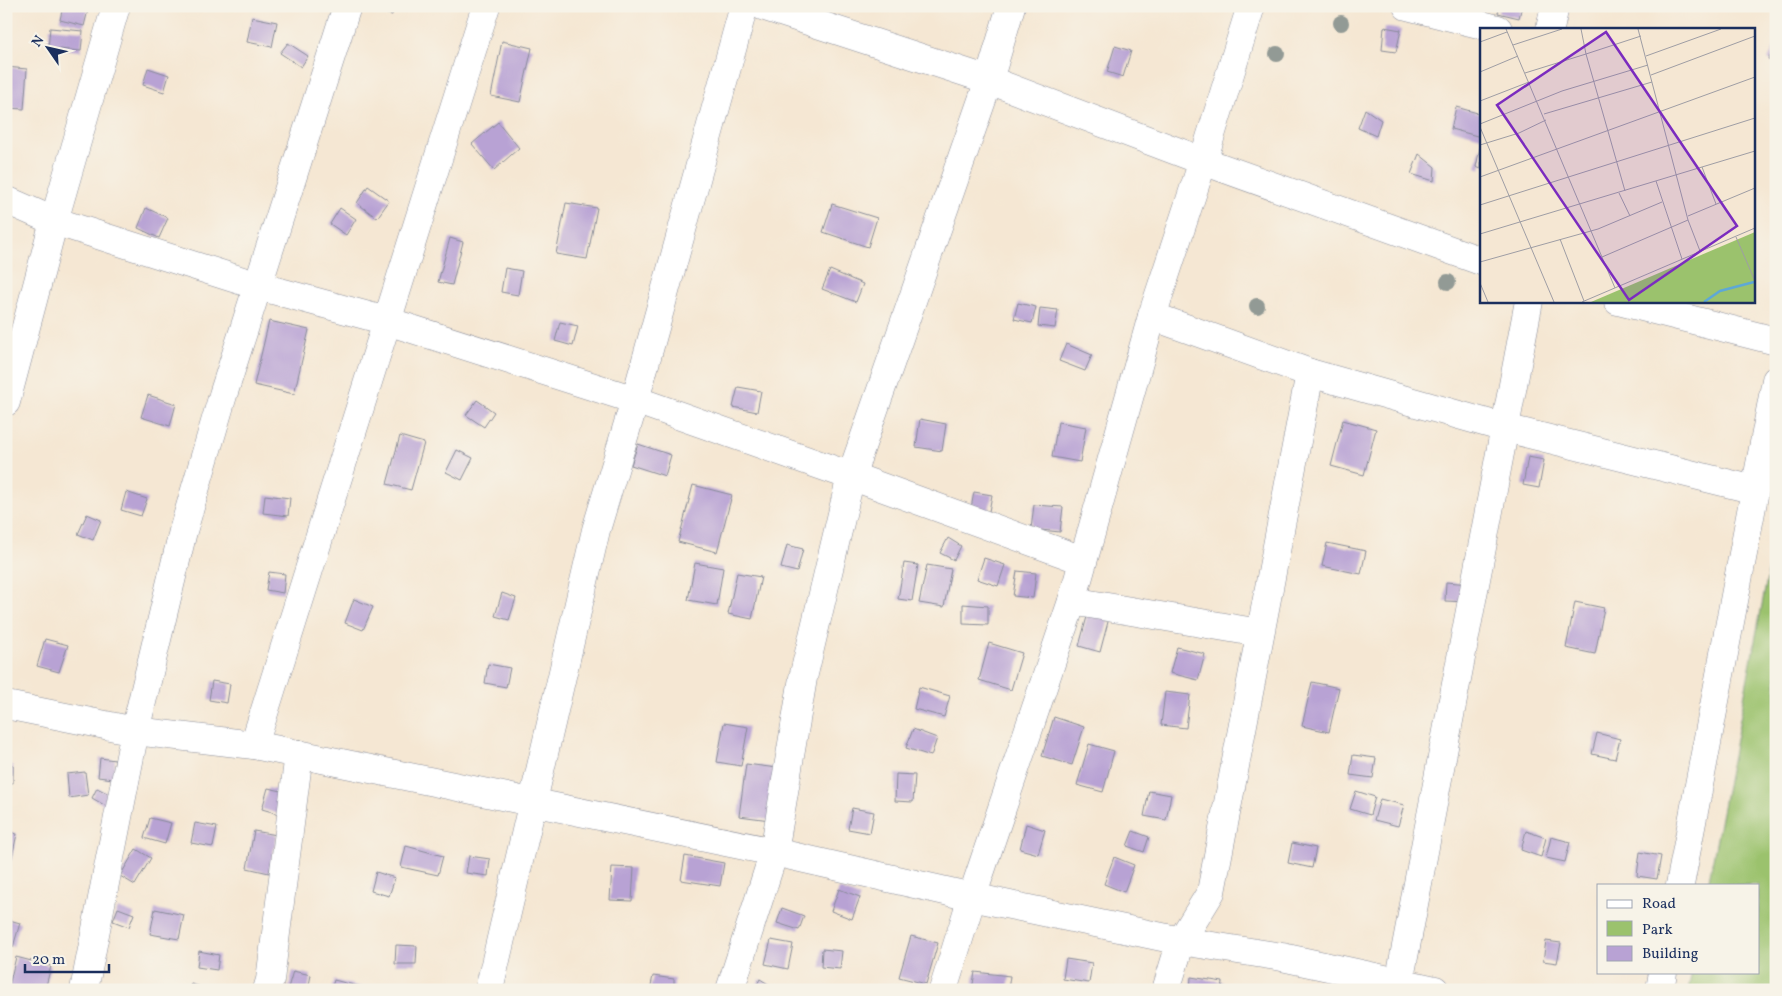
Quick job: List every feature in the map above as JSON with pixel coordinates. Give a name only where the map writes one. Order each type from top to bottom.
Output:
[{"type":"street","points":[[6,402],[54,221],[116,6]]},
{"type":"street","points":[[84,990],[135,731],[184,531],[224,395],[347,6]]},
{"type":"street","points":[[254,745],[486,6]]},
{"type":"street","points":[[489,990],[596,530],[635,400],[744,6]]},
{"type":"street","points":[[762,6],[989,80],[1203,161],[1480,261]]},
{"type":"street","points":[[730,990],[774,852],[803,678],[851,476],[989,80],[1011,6]]},
{"type":"street","points":[[943,990],[972,897],[1072,601],[1152,316],[1251,6]]},
{"type":"street","points":[[1407,6],[1494,28]]},
{"type":"street","points":[[1550,28],[1555,6]]},
{"type":"street","points":[[6,200],[54,221],[258,286],[387,321],[635,400],[1082,560]]},
{"type":"street","points":[[1399,983],[1528,302]]},
{"type":"street","points":[[1622,302],[1776,341]]},
{"type":"street","points":[[1152,316],[1310,373],[1505,428],[1755,490]]},
{"type":"street","points":[[1166,990],[1181,941],[1211,892],[1310,373]]},
{"type":"street","points":[[1680,884],[1776,380]]},
{"type":"street","points":[[1072,601],[1260,633]]},
{"type":"street","points":[[6,705],[135,731],[254,745],[774,852],[972,897],[1181,941],[1282,957],[1435,990]]},
{"type":"street","points":[[267,990],[270,980],[299,754]]},
{"type":"street","points":[[1660,990],[1663,974]]},
{"type":"green space","points":[[1776,532],[1776,990],[1688,990],[1692,974],[1760,974],[1760,884],[1708,884]]},
{"type":"building","points":[[63,6],[89,6],[84,26],[60,20]]},
{"type":"building","points":[[371,6],[395,6],[392,15],[371,9]]},
{"type":"building","points":[[1500,6],[1522,6],[1519,18],[1498,13]]},
{"type":"building","points":[[252,17],[277,22],[272,47],[247,42]]},
{"type":"building","points":[[1384,27],[1401,30],[1396,52],[1382,50]]},
{"type":"building","points":[[50,28],[83,31],[81,51],[48,48]]},
{"type":"building","points":[[502,41],[532,48],[520,102],[491,96]]},
{"type":"building","points":[[288,43],[308,56],[301,67],[280,53]]},
{"type":"building","points":[[1776,44],[1776,63],[1768,59]]},
{"type":"building","points":[[1115,46],[1131,51],[1123,77],[1107,72]]},
{"type":"building","points":[[6,67],[27,69],[24,109],[6,108]]},
{"type":"building","points":[[148,68],[169,75],[164,92],[143,85]]},
{"type":"building","points":[[1456,107],[1480,114],[1480,137],[1451,129]]},
{"type":"building","points":[[1365,109],[1381,120],[1376,136],[1358,128]]},
{"type":"building","points":[[498,122],[519,148],[494,170],[472,144]]},
{"type":"building","points":[[1480,148],[1480,169],[1476,167]]},
{"type":"building","points":[[1419,154],[1435,167],[1434,181],[1411,174]]},
{"type":"building","points":[[368,186],[389,201],[377,218],[357,203]]},
{"type":"building","points":[[566,203],[597,208],[587,259],[556,254]]},
{"type":"building","points":[[832,204],[877,218],[868,247],[823,232]]},
{"type":"building","points":[[146,208],[168,218],[159,238],[138,228]]},
{"type":"building","points":[[340,208],[356,219],[346,235],[330,224]]},
{"type":"building","points":[[450,238],[463,242],[452,285],[438,282]]},
{"type":"building","points":[[505,268],[522,271],[518,295],[501,292]]},
{"type":"building","points":[[830,270],[863,284],[856,302],[822,289]]},
{"type":"building","points":[[1018,303],[1036,307],[1032,323],[1014,319]]},
{"type":"building","points":[[1040,308],[1058,310],[1055,328],[1038,326]]},
{"type":"building","points":[[269,321],[309,330],[294,394],[254,385]]},
{"type":"building","points":[[560,322],[578,326],[573,346],[555,341]]},
{"type":"building","points":[[1066,344],[1092,355],[1085,371],[1059,361]]},
{"type":"building","points":[[738,387],[761,391],[757,412],[733,407]]},
{"type":"building","points":[[148,395],[176,404],[170,426],[141,417]]},
{"type":"building","points":[[477,400],[494,412],[484,427],[466,415]]},
{"type":"building","points":[[920,419],[946,424],[942,451],[916,447]]},
{"type":"building","points":[[1343,420],[1376,429],[1364,475],[1331,466]]},
{"type":"building","points":[[1058,422],[1086,427],[1080,462],[1052,457]]},
{"type":"building","points":[[400,436],[424,443],[411,490],[387,484]]},
{"type":"building","points":[[638,444],[671,455],[665,476],[631,465]]},
{"type":"building","points":[[457,450],[473,458],[462,480],[446,472]]},
{"type":"building","points":[[1528,457],[1544,460],[1539,488],[1523,485]]},
{"type":"building","points":[[693,485],[732,495],[717,552],[678,542]]},
{"type":"building","points":[[126,492],[147,499],[141,516],[121,510]]},
{"type":"building","points":[[974,492],[992,495],[988,517],[970,514]]},
{"type":"building","points":[[265,495],[290,498],[288,516],[263,513]]},
{"type":"building","points":[[1034,505],[1063,507],[1060,532],[1031,529]]},
{"type":"building","points":[[87,514],[101,520],[93,540],[78,534]]},
{"type":"building","points":[[948,538],[961,546],[954,560],[940,553]]},
{"type":"building","points":[[1327,543],[1366,551],[1361,574],[1322,566]]},
{"type":"building","points":[[787,545],[803,549],[797,572],[781,568]]},
{"type":"building","points":[[984,558],[1005,565],[998,586],[977,579]]},
{"type":"building","points":[[695,563],[723,568],[717,605],[688,600]]},
{"type":"building","points":[[904,563],[918,565],[912,601],[898,599]]},
{"type":"building","points":[[927,565],[951,569],[944,607],[919,603]]},
{"type":"building","points":[[1017,571],[1036,573],[1033,598],[1013,596]]},
{"type":"building","points":[[269,572],[285,574],[283,593],[266,590]]},
{"type":"building","points":[[737,573],[761,577],[752,619],[728,614]]},
{"type":"building","points":[[1446,582],[1470,584],[1469,602],[1445,601]]},
{"type":"building","points":[[502,593],[516,598],[509,620],[495,616]]},
{"type":"building","points":[[354,599],[373,607],[363,630],[345,623]]},
{"type":"building","points":[[1575,602],[1604,608],[1595,654],[1566,648]]},
{"type":"building","points":[[963,604],[988,606],[988,625],[963,624]]},
{"type":"building","points":[[1088,613],[1109,618],[1100,652],[1079,646]]},
{"type":"building","points":[[45,639],[68,645],[59,672],[37,666]]},
{"type":"building","points":[[989,643],[1022,653],[1011,690],[979,680]]},
{"type":"building","points":[[1177,647],[1205,654],[1198,680],[1170,673]]},
{"type":"building","points":[[488,664],[510,668],[506,687],[485,683]]},
{"type":"building","points":[[212,681],[230,684],[227,703],[209,700]]},
{"type":"building","points":[[1312,682],[1339,688],[1329,732],[1302,726]]},
{"type":"building","points":[[919,687],[950,696],[944,717],[914,709]]},
{"type":"building","points":[[1165,692],[1190,695],[1186,728],[1161,725]]},
{"type":"building","points":[[1054,717],[1084,727],[1072,765],[1042,756]]},
{"type":"building","points":[[724,723],[748,727],[741,766],[717,762]]},
{"type":"building","points":[[913,729],[937,738],[931,756],[906,748]]},
{"type":"building","points":[[1597,733],[1620,739],[1615,759],[1592,754]]},
{"type":"building","points":[[1089,744],[1114,751],[1103,792],[1077,785]]},
{"type":"building","points":[[1353,755],[1376,758],[1373,778],[1350,775]]},
{"type":"building","points":[[100,758],[115,760],[113,779],[98,777]]},
{"type":"building","points":[[6,764],[13,765],[13,783],[6,783]]},
{"type":"building","points":[[746,764],[785,769],[778,821],[739,816]]},
{"type":"building","points":[[85,772],[88,795],[69,798],[67,774]]},
{"type":"building","points":[[896,774],[915,775],[913,802],[895,801]]},
{"type":"building","points":[[97,788],[111,795],[106,806],[92,798]]},
{"type":"building","points":[[268,788],[286,792],[279,814],[262,809]]},
{"type":"building","points":[[1149,791],[1171,795],[1166,820],[1144,816]]},
{"type":"building","points":[[1356,791],[1375,797],[1370,815],[1350,809]]},
{"type":"building","points":[[1380,799],[1404,805],[1398,826],[1374,820]]},
{"type":"building","points":[[852,808],[874,812],[870,833],[848,829]]},
{"type":"building","points":[[150,818],[171,823],[165,844],[144,838]]},
{"type":"building","points":[[195,823],[217,827],[213,847],[191,843]]},
{"type":"building","points":[[1026,824],[1045,830],[1038,854],[1020,849]]},
{"type":"building","points":[[6,831],[17,834],[8,875],[6,874]]},
{"type":"building","points":[[254,831],[277,835],[269,873],[247,868]]},
{"type":"building","points":[[1133,831],[1149,837],[1144,852],[1127,846]]},
{"type":"building","points":[[1526,831],[1546,838],[1541,857],[1521,850]]},
{"type":"building","points":[[1551,837],[1570,842],[1565,862],[1546,858]]},
{"type":"building","points":[[1292,843],[1316,848],[1312,868],[1288,863]]},
{"type":"building","points":[[406,846],[443,856],[438,875],[401,867]]},
{"type":"building","points":[[136,849],[151,858],[135,885],[120,876]]},
{"type":"building","points":[[1640,852],[1661,856],[1657,879],[1637,876]]},
{"type":"building","points":[[469,856],[490,859],[488,876],[466,873]]},
{"type":"building","points":[[685,856],[724,863],[720,886],[681,880]]},
{"type":"building","points":[[1114,857],[1134,865],[1124,892],[1104,884]]},
{"type":"building","points":[[612,867],[634,868],[632,901],[610,900]]},
{"type":"building","points":[[376,872],[395,878],[389,896],[371,891]]},
{"type":"building","points":[[839,889],[860,897],[852,919],[831,911]]},
{"type":"building","points":[[118,908],[134,914],[129,927],[113,921]]},
{"type":"building","points":[[782,908],[804,916],[799,930],[777,923]]},
{"type":"building","points":[[155,909],[184,915],[179,939],[150,934]]},
{"type":"building","points":[[6,919],[20,923],[13,947],[6,944]]},
{"type":"building","points":[[911,936],[938,943],[926,984],[899,977]]},
{"type":"building","points":[[771,940],[793,944],[788,969],[765,964]]},
{"type":"building","points":[[1546,941],[1561,943],[1557,963],[1543,961]]},
{"type":"building","points":[[396,945],[417,946],[416,964],[395,964]]},
{"type":"building","points":[[822,949],[842,951],[840,969],[821,967]]},
{"type":"building","points":[[199,951],[219,955],[217,970],[197,967]]},
{"type":"building","points":[[16,957],[51,966],[45,990],[8,990]]},
{"type":"building","points":[[1066,959],[1092,963],[1089,983],[1063,979]]},
{"type":"building","points":[[293,971],[311,975],[308,990],[288,988]]},
{"type":"building","points":[[975,972],[1010,976],[1008,990],[972,990]]},
{"type":"building","points":[[653,976],[674,979],[674,990],[650,990]]},
{"type":"building","points":[[1191,977],[1223,982],[1222,990],[1190,990]]},
{"type":"building","points":[[760,979],[778,990],[754,990]]},
{"type":"building","points":[[334,980],[369,989],[369,990],[331,990]]},
{"type":"building","points":[[191,984],[205,988],[205,990],[189,990]]}]
